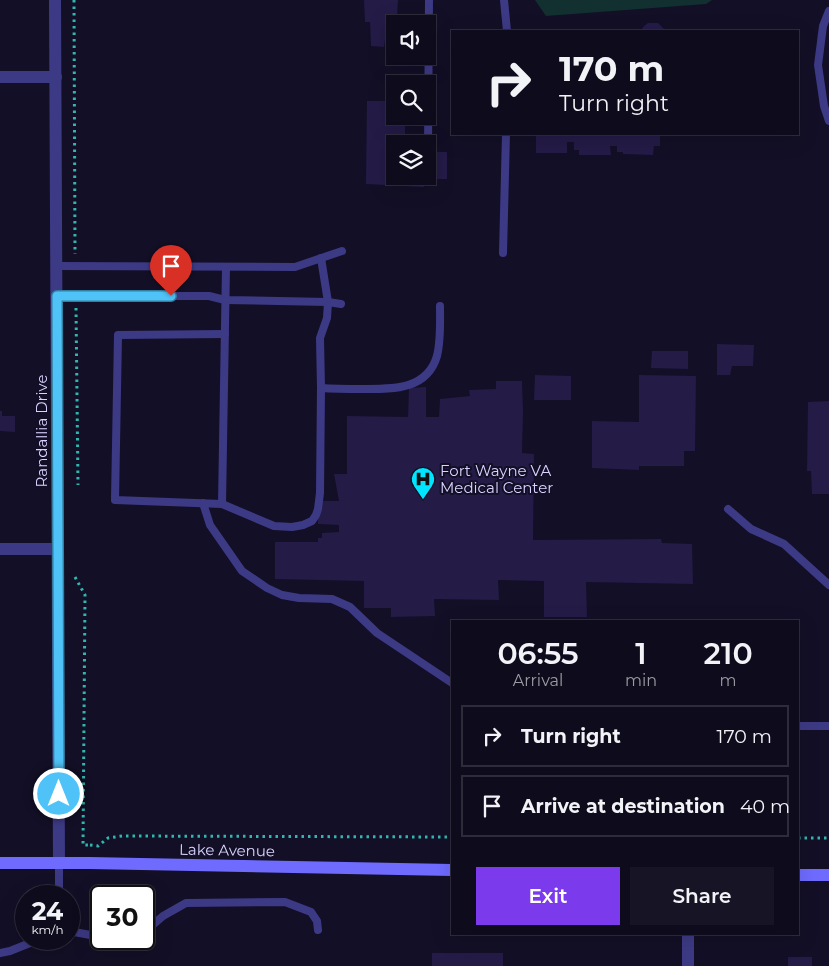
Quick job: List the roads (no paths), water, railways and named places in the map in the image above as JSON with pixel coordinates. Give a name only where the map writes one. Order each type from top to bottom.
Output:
[{"type":"main road","name":"Lake Avenue","points":[[0,863],[451,870]]},
{"type":"main road","points":[[799,875],[829,875]]},
{"type":"street","name":"Randallia Drive","points":[[55,0],[59,863]]},
{"type":"street","points":[[0,77],[56,77]]},
{"type":"street","points":[[0,549],[58,549]]},
{"type":"street","points":[[688,935],[688,966]]},
{"type":"lane","points":[[428,135],[429,0]]},
{"type":"lane","points":[[504,0],[507,30]]},
{"type":"lane","points":[[829,11],[823,26],[818,65],[824,106],[829,121]]},
{"type":"lane","points":[[503,253],[506,135]]},
{"type":"lane","points":[[57,266],[295,267],[342,251]]},
{"type":"lane","points":[[225,334],[118,336],[115,500],[222,504],[274,526],[292,527],[303,525],[312,521],[316,515],[320,494],[320,338],[327,318],[328,302],[322,258]]},
{"type":"lane","points":[[222,504],[226,267]]},
{"type":"lane","points":[[57,296],[209,296],[225,300],[328,302],[341,304]]},
{"type":"lane","points":[[321,388],[393,389],[410,385],[423,378],[432,368],[438,352],[440,306]]},
{"type":"lane","points":[[203,503],[210,524],[242,571],[267,588],[282,595],[299,598],[332,599],[350,607],[377,633],[451,681]]},
{"type":"lane","points":[[728,509],[751,529],[784,544],[829,586]]},
{"type":"lane","points":[[799,726],[829,726]]},
{"type":"lane","points":[[59,863],[59,885]]},
{"type":"lane","points":[[155,923],[163,916],[186,903],[285,902],[311,912],[317,920],[318,930]]},
{"type":"lane","points":[[0,953],[15,949]]},
{"type":"place","name":"Fort Wayne VA Medical Center","points":[[423,500]]}]
